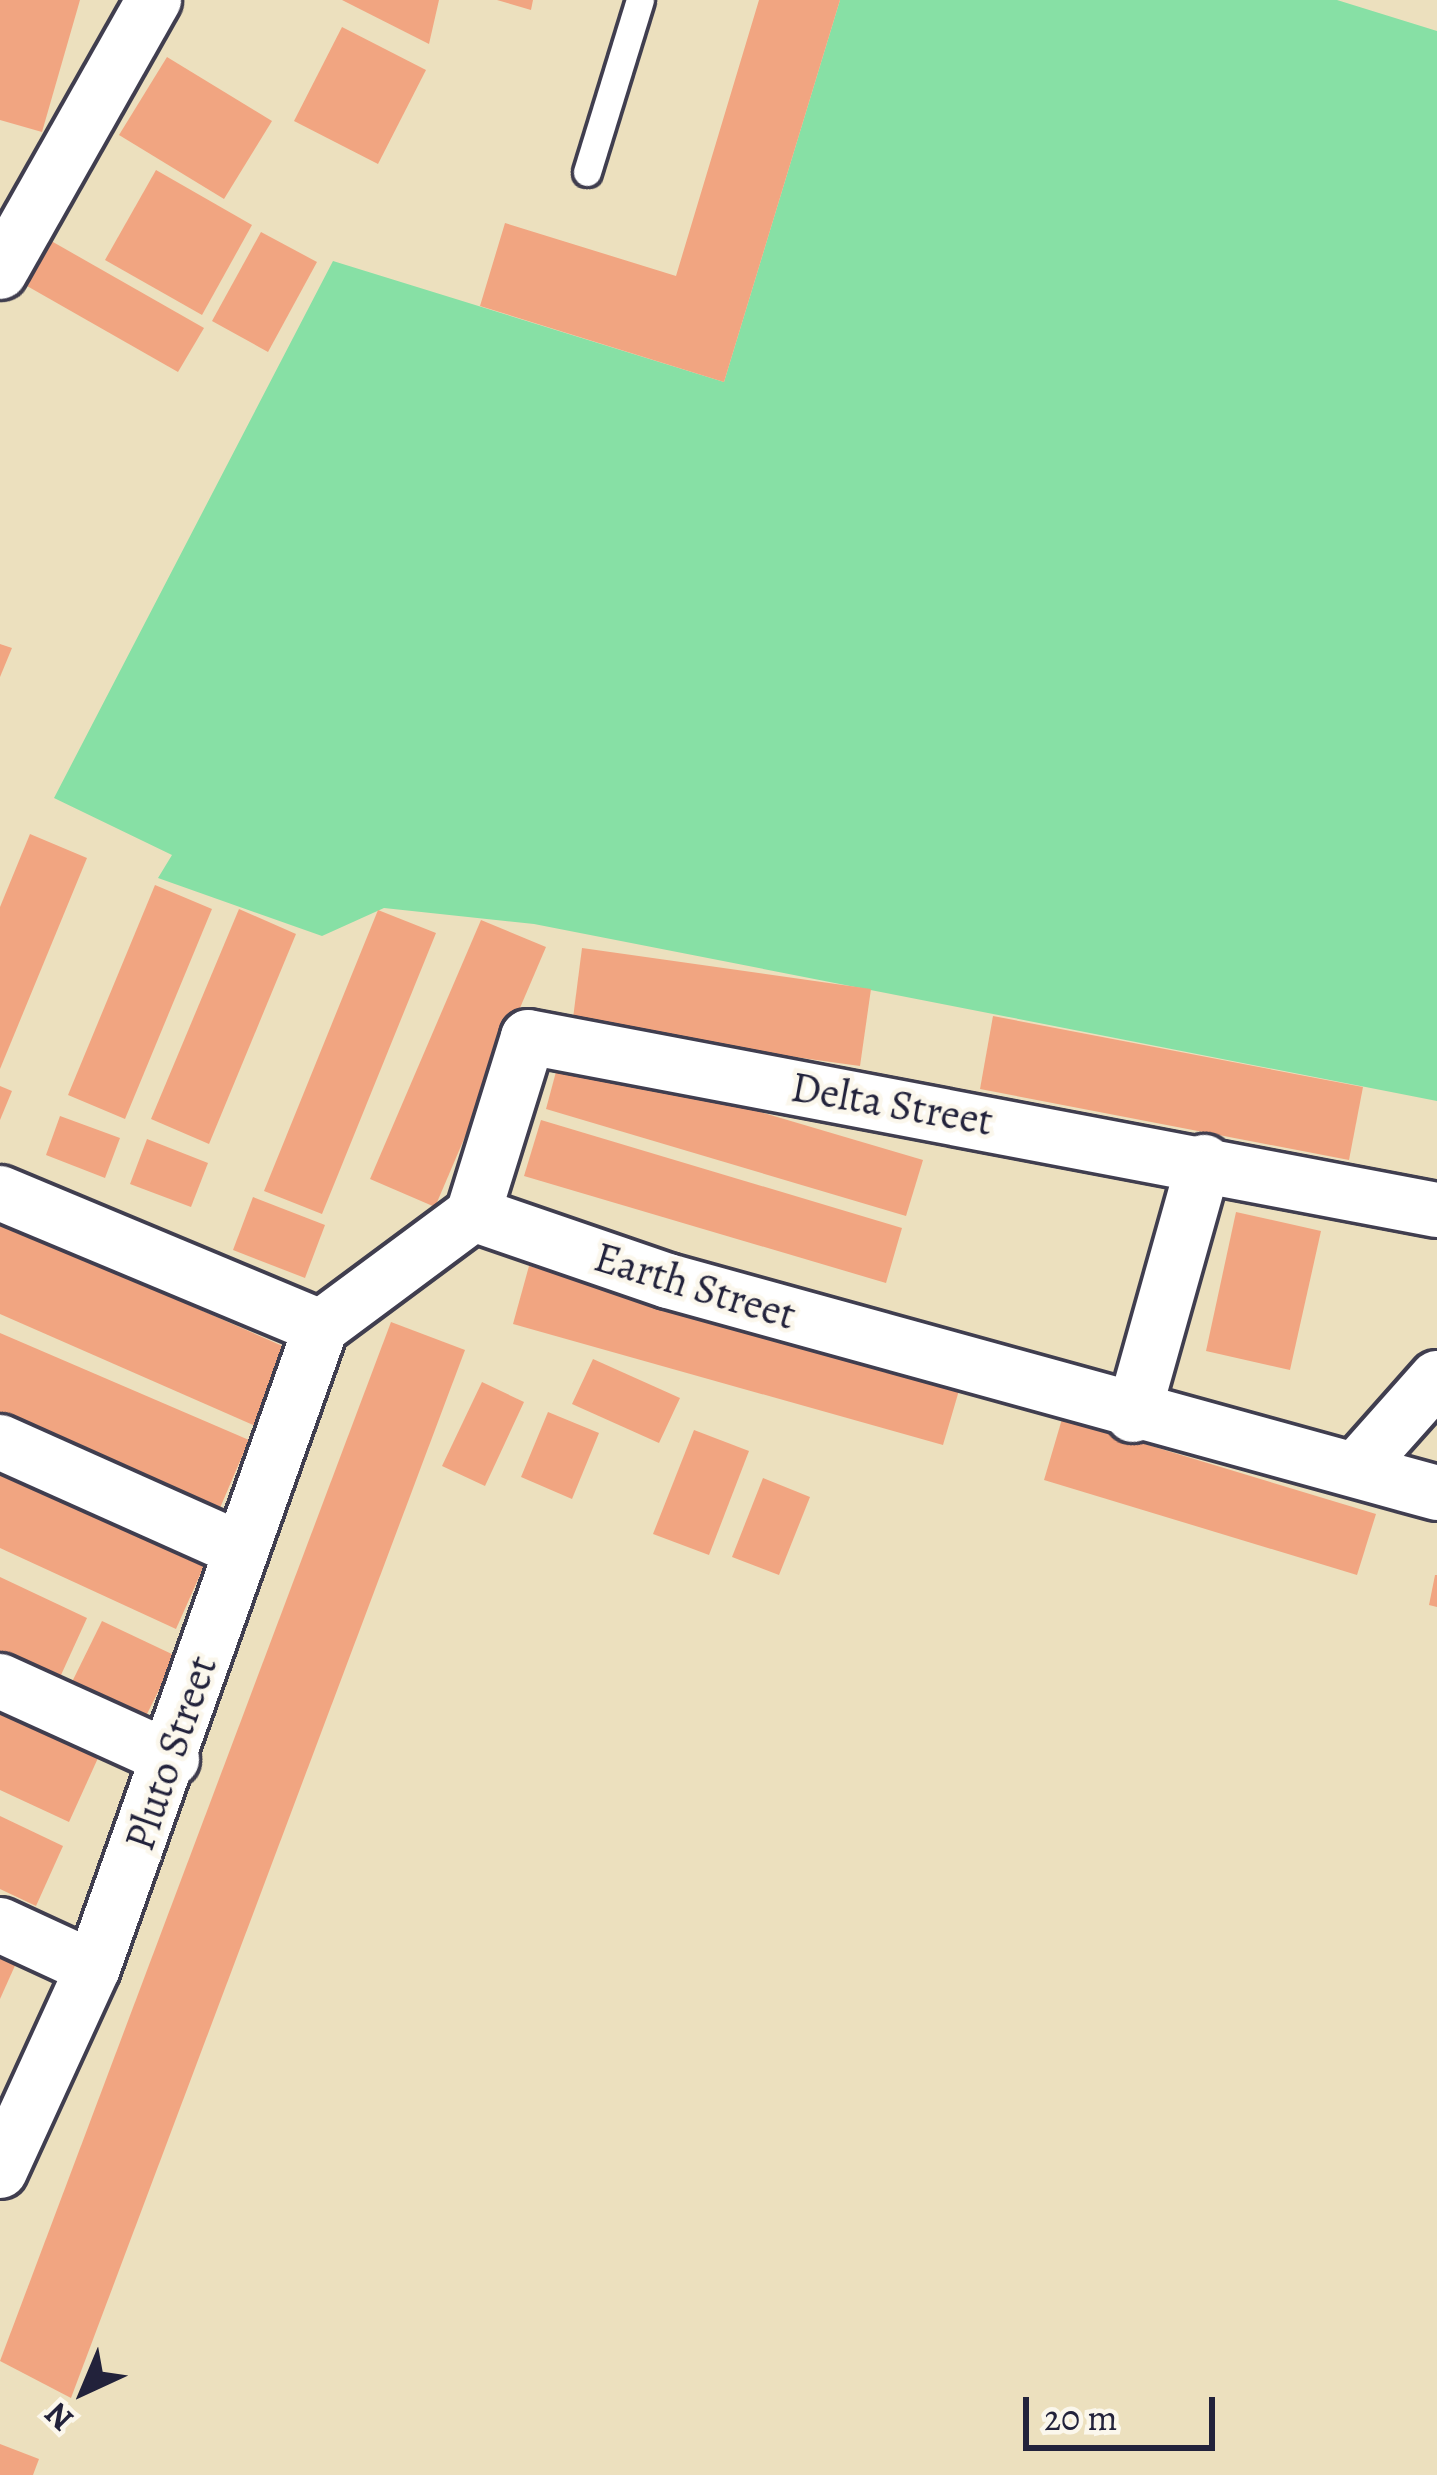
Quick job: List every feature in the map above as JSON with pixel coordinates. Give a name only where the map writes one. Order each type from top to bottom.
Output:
[{"type":"street","points":[[0,272],[148,1]]},
{"type":"street","name":"Delta Street","points":[[473,1214],[528,1037],[1437,1210]]},
{"type":"street","points":[[1133,1415],[1204,1162]]},
{"type":"street","points":[[0,1193],[321,1327],[473,1214]]},
{"type":"street","name":"Earth Street","points":[[473,1214],[1133,1415],[1358,1467],[1437,1493]]},
{"type":"street","name":"Pluto Street","points":[[1,2168],[93,1968],[172,1759],[239,1550],[321,1327]]},
{"type":"street","points":[[1358,1467],[1437,1378]]},
{"type":"street","points":[[0,1442],[239,1550]]},
{"type":"street","points":[[0,1681],[172,1759]]},
{"type":"street","points":[[0,1925],[93,1968]]},
{"type":"lane","points":[[587,172],[640,0]]},
{"type":"green space","points":[[840,0],[1337,0],[1437,31],[1437,1101],[534,924],[384,908],[322,936],[158,878],[172,855],[54,798],[333,261],[724,382]]},
{"type":"building","points":[[0,0],[80,0],[42,132],[0,120]]},
{"type":"building","points":[[342,0],[439,0],[429,44]]},
{"type":"building","points":[[497,0],[533,0],[531,10]]},
{"type":"building","points":[[759,0],[840,0],[724,382],[480,306],[505,223],[676,276]]},
{"type":"building","points":[[342,27],[426,70],[378,164],[294,121]]},
{"type":"building","points":[[167,57],[272,121],[224,199],[119,135]]},
{"type":"building","points":[[156,170],[252,225],[202,315],[105,260]]},
{"type":"building","points":[[261,232],[317,262],[268,352],[212,321]]},
{"type":"building","points":[[46,238],[204,328],[178,372],[20,282]]},
{"type":"building","points":[[0,644],[12,648],[0,677]]},
{"type":"building","points":[[30,834],[87,858],[0,1069],[0,907]]},
{"type":"building","points":[[155,885],[212,909],[125,1119],[68,1095]]},
{"type":"building","points":[[239,909],[296,934],[209,1144],[151,1119]]},
{"type":"building","points":[[378,910],[436,933],[322,1214],[264,1191]]},
{"type":"building","points":[[481,920],[546,947],[435,1207],[370,1179]]},
{"type":"building","points":[[582,948],[871,989],[860,1066],[572,1026]]},
{"type":"building","points":[[993,1016],[1363,1087],[1349,1160],[980,1089]]},
{"type":"building","points":[[561,1053],[923,1160],[906,1216],[546,1109]]},
{"type":"building","points":[[0,1086],[12,1091],[0,1120]]},
{"type":"building","points":[[60,1116],[120,1138],[105,1178],[46,1155]]},
{"type":"building","points":[[541,1120],[902,1228],[886,1283],[524,1176]]},
{"type":"building","points":[[147,1139],[208,1163],[191,1207],[130,1184]]},
{"type":"building","points":[[253,1197],[325,1225],[305,1278],[233,1250]]},
{"type":"building","points":[[1236,1212],[1321,1231],[1290,1370],[1206,1351]]},
{"type":"building","points":[[0,1222],[294,1351],[260,1428],[0,1314]]},
{"type":"building","points":[[529,1266],[960,1387],[943,1445],[513,1324]]},
{"type":"building","points":[[391,1322],[465,1350],[71,2398],[0,2361]]},
{"type":"building","points":[[0,1333],[249,1440],[214,1522],[0,1429]]},
{"type":"building","points":[[593,1359],[680,1398],[659,1443],[572,1404]]},
{"type":"building","points":[[482,1382],[524,1402],[485,1486],[442,1466]]},
{"type":"building","points":[[548,1412],[599,1433],[572,1499],[521,1477]]},
{"type":"building","points":[[1062,1419],[1376,1514],[1357,1575],[1044,1480]]},
{"type":"building","points":[[694,1430],[749,1451],[709,1555],[653,1534]]},
{"type":"building","points":[[0,1472],[204,1566],[176,1629],[0,1548]]},
{"type":"building","points":[[763,1478],[810,1497],[779,1575],[732,1557]]},
{"type":"building","points":[[1437,1575],[1437,1607],[1429,1605]]},
{"type":"building","points":[[0,1577],[87,1618],[56,1686],[0,1659]]},
{"type":"building","points":[[102,1621],[176,1656],[144,1720],[71,1684]]},
{"type":"building","points":[[0,1713],[98,1758],[69,1822],[0,1790]]},
{"type":"building","points":[[0,1816],[63,1846],[36,1906],[0,1889]]},
{"type":"building","points":[[0,1939],[22,1950],[0,1999]]},
{"type":"building","points":[[0,2444],[39,2459],[33,2475],[0,2475]]}]
